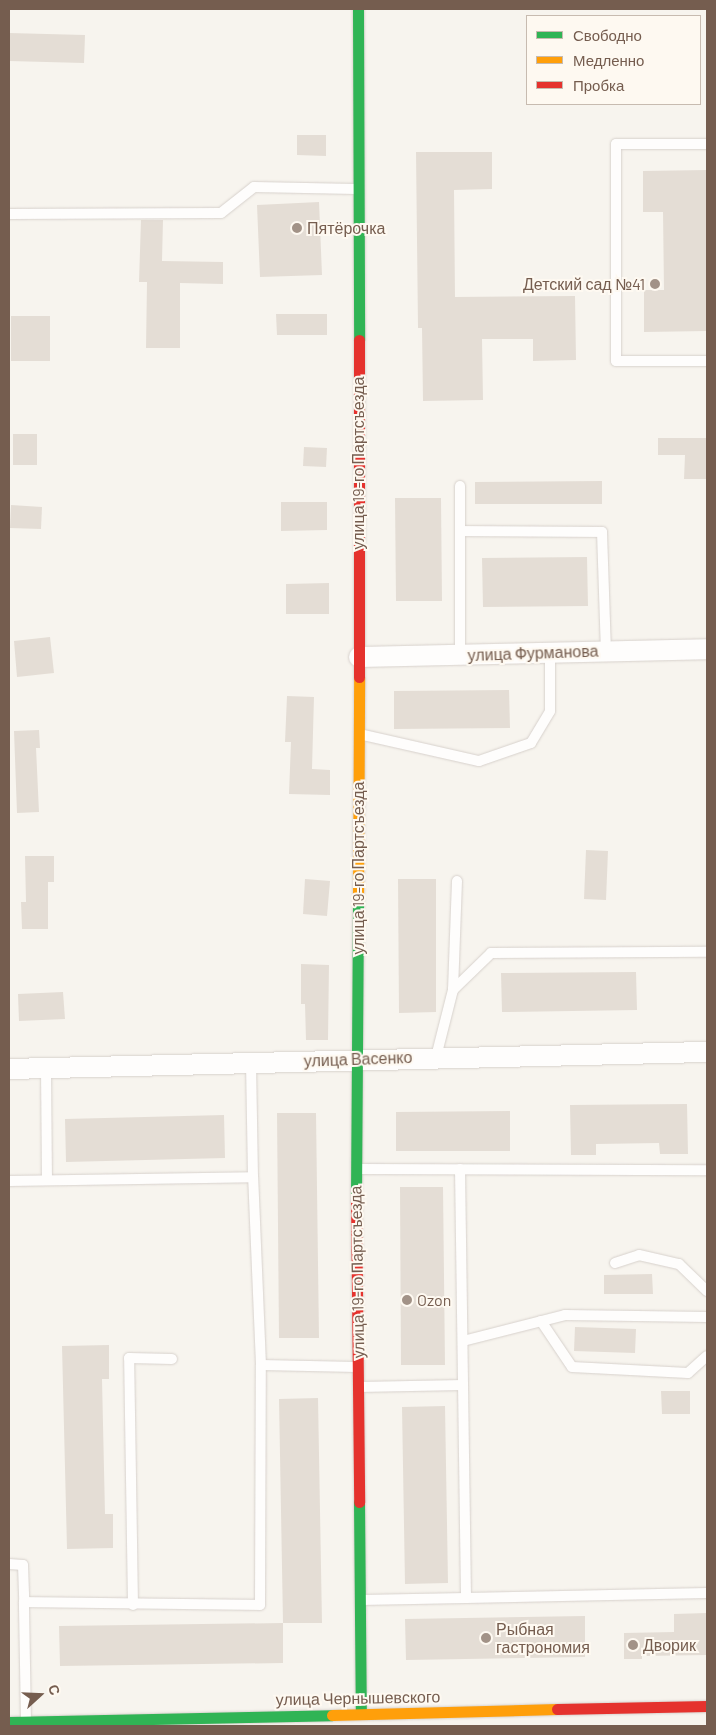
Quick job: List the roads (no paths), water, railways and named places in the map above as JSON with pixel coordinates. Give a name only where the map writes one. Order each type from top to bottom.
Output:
[{"type":"street","name":"улица 19-го Партсъезда","points":[[358,9],[359,657],[356,1169],[362,1720]]},
{"type":"street","name":"улица Фурманова","points":[[359,657],[707,649]]},
{"type":"street","name":"улица Васенко","points":[[9,1068],[707,1052]]},
{"type":"street","name":"улица Чернышевского","points":[[9,1722],[362,1720],[707,1706]]},
{"type":"lane","points":[[707,144],[616,144],[616,361],[707,361]]},
{"type":"lane","points":[[9,214],[221,213],[254,187],[357,189]]},
{"type":"lane","points":[[460,486],[460,655]]},
{"type":"lane","points":[[460,531],[602,532],[606,650]]},
{"type":"lane","points":[[358,734],[479,762],[530,743],[550,711],[550,653]]},
{"type":"lane","points":[[436,1057],[453,990],[457,881]]},
{"type":"lane","points":[[453,990],[490,953],[707,952]]},
{"type":"lane","points":[[24,1602],[133,1605],[260,1605],[261,1365],[252,1177],[252,1061]]},
{"type":"lane","points":[[46,1068],[47,1180]]},
{"type":"lane","points":[[356,1169],[707,1170]]},
{"type":"lane","points":[[460,1169],[466,1598]]},
{"type":"lane","points":[[9,1180],[252,1177]]},
{"type":"lane","points":[[615,1263],[639,1255],[679,1264],[707,1291]]},
{"type":"lane","points":[[463,1341],[565,1315],[707,1317]]},
{"type":"lane","points":[[541,1321],[572,1366],[688,1373],[707,1356]]},
{"type":"lane","points":[[133,1605],[129,1358],[172,1359]]},
{"type":"lane","points":[[261,1365],[358,1367]]},
{"type":"lane","points":[[359,1387],[463,1385]]},
{"type":"lane","points":[[9,1564],[23,1565],[26,1722]]},
{"type":"lane","points":[[360,1600],[707,1593]]},
{"type":"place","name":"Пятёрочка","points":[[297,228]]},
{"type":"place","name":"Детский сад №41","points":[[655,284]]},
{"type":"place","name":"Ozon","points":[[407,1300]]},
{"type":"place","name":"Рыбная гастрономия","points":[[486,1638]]},
{"type":"place","name":"Дворик","points":[[633,1645]]}]
